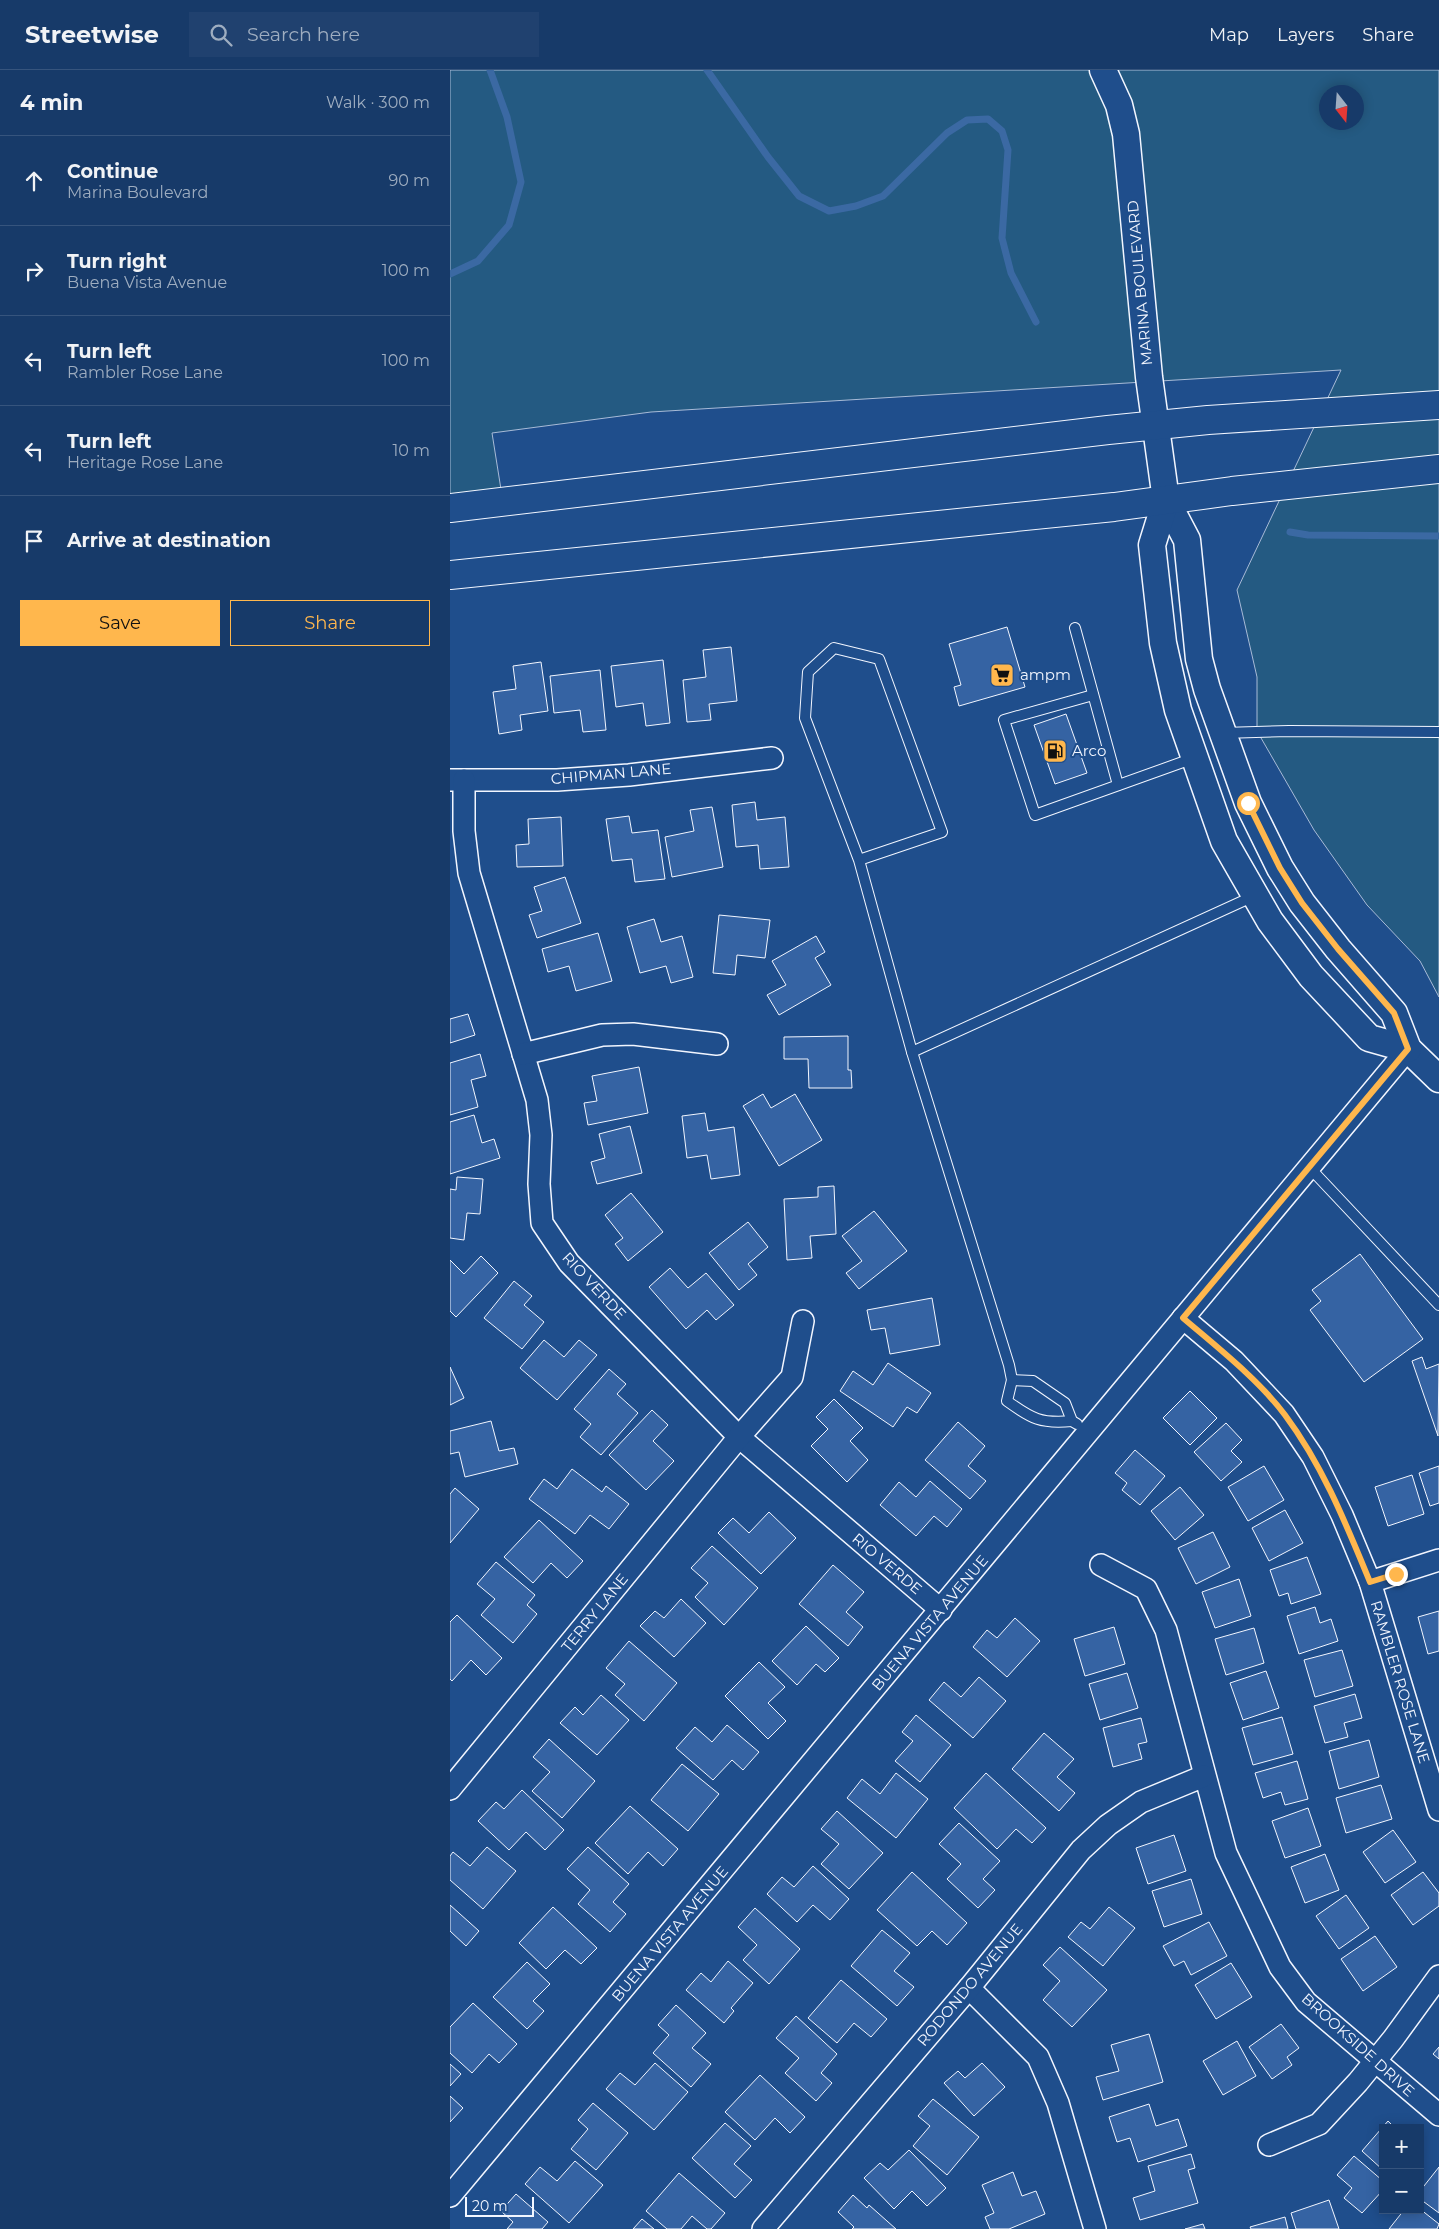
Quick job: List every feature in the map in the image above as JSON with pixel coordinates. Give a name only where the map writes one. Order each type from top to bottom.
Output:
[{"type":"highway","points":[[450,508],[1156,425],[1439,405]]},
{"type":"highway","points":[[450,575],[1114,507],[1439,469]]},
{"type":"street","name":"MARINA BOULEVARD","points":[[1103,70],[1119,105],[1126,134],[1148,377],[1166,500],[1187,540],[1199,659],[1222,733],[1248,803],[1280,868],[1302,903],[1338,949],[1394,1013],[1408,1049],[1439,1079]]},
{"type":"street","name":"MARINA BOULEVARD","points":[[1166,500],[1152,545],[1163,643],[1178,710],[1224,841],[1270,921],[1311,976],[1369,1038],[1408,1049]]},
{"type":"street","points":[[1194,758],[1210,756],[1219,764],[1233,788],[1248,803]]},
{"type":"street","name":"CHIPMAN LANE","points":[[457,780],[557,780],[629,775],[772,758]]},
{"type":"street","name":"RIO VERDE","points":[[457,780],[469,873],[536,1100],[541,1135],[539,1184],[542,1223],[569,1263],[739,1437],[941,1610]]},
{"type":"street","points":[[523,1054],[602,1035],[633,1034],[717,1044]]},
{"type":"street","name":"BUENA VISTA AVENUE","points":[[450,2196],[941,1610],[1080,1427],[1183,1318],[1408,1049]]},
{"type":"street","name":"RAMBLER ROSE LANE","points":[[1183,1318],[1234,1362],[1284,1414],[1314,1457],[1342,1515],[1370,1582],[1439,1810]]},
{"type":"street","name":"TERRY LANE","points":[[450,1789],[739,1437],[792,1377],[803,1321]]},
{"type":"street","points":[[1370,1582],[1439,1560]]},
{"type":"street","name":"BROOKSIDE DRIVE","points":[[1101,1565],[1146,1589],[1166,1630],[1226,1853],[1280,1966],[1306,2002],[1439,2115]]},
{"type":"street","name":"RODONDO AVENUE","points":[[763,2229],[969,1988],[1081,1850],[1108,1825],[1141,1802],[1204,1776]]},
{"type":"street","points":[[1269,2145],[1319,2124],[1375,2062],[1439,1976]]},
{"type":"street","points":[[969,1988],[1038,2057],[1058,2103],[1095,2229]]},
{"type":"lane","points":[[1075,628],[1118,785]]},
{"type":"lane","points":[[859,860],[942,832],[879,659],[834,648],[808,672],[805,718],[859,860],[912,1052],[1012,1380],[1007,1401],[1028,1416],[1047,1422],[1080,1427]]},
{"type":"lane","points":[[1094,696],[1004,720],[1035,815],[1194,758]]},
{"type":"lane","points":[[1222,733],[1289,730],[1439,732]]},
{"type":"lane","points":[[912,1052],[1255,895]]},
{"type":"lane","points":[[1309,1167],[1439,1305]]},
{"type":"lane","points":[[1012,1380],[1033,1381],[1065,1403],[1080,1427]]},
{"type":"shaded area","points":[[450,70],[1439,70],[1439,997],[1420,961],[1367,905],[1314,830],[1257,731],[1257,677],[1237,590],[1341,370],[651,412],[492,433],[503,502],[450,508]]},
{"type":"building","points":[[1007,627],[1025,687],[959,706],[954,687],[961,685],[949,644]]},
{"type":"building","points":[[731,647],[737,701],[709,704],[711,720],[687,722],[683,680],[706,677],[703,650]]},
{"type":"building","points":[[663,660],[670,723],[646,726],[643,703],[616,707],[611,666]]},
{"type":"building","points":[[541,662],[548,711],[520,715],[522,730],[499,734],[493,692],[516,689],[513,666]]},
{"type":"building","points":[[600,670],[606,730],[583,732],[580,710],[554,713],[550,676]]},
{"type":"building","points":[[1066,714],[1087,773],[1055,784],[1034,725]]},
{"type":"building","points":[[755,802],[757,820],[785,817],[789,867],[760,869],[758,845],[736,847],[732,805]]},
{"type":"building","points":[[712,807],[723,867],[672,877],[665,837],[694,831],[690,810]]},
{"type":"building","points":[[629,816],[632,833],[658,830],[665,879],[635,882],[632,859],[612,861],[606,819]]},
{"type":"building","points":[[561,817],[563,866],[517,867],[516,845],[529,844],[528,819]]},
{"type":"building","points":[[565,877],[581,923],[537,938],[529,915],[542,911],[534,887]]},
{"type":"building","points":[[719,915],[770,920],[765,958],[737,955],[735,975],[713,973]]},
{"type":"building","points":[[654,919],[661,942],[682,936],[693,977],[671,983],[666,966],[640,973],[627,927]]},
{"type":"building","points":[[598,933],[612,981],[576,991],[569,966],[548,972],[542,949]]},
{"type":"building","points":[[816,936],[825,952],[815,958],[831,985],[779,1015],[767,995],[786,985],[772,961]]},
{"type":"building","points":[[468,1014],[475,1035],[450,1043],[450,1019]]},
{"type":"building","points":[[848,1036],[848,1070],[851,1070],[852,1088],[809,1088],[808,1059],[784,1059],[784,1037]]},
{"type":"building","points":[[480,1054],[486,1076],[471,1080],[478,1107],[450,1115],[450,1063]]},
{"type":"building","points":[[639,1067],[648,1113],[588,1125],[584,1103],[597,1101],[592,1076]]},
{"type":"building","points":[[763,1094],[771,1108],[795,1094],[822,1140],[779,1166],[743,1106]]},
{"type":"building","points":[[705,1113],[708,1131],[734,1127],[740,1175],[711,1179],[707,1155],[687,1158],[682,1116]]},
{"type":"building","points":[[474,1115],[482,1143],[494,1139],[500,1158],[450,1174],[450,1122]]},
{"type":"building","points":[[630,1126],[642,1173],[597,1184],[591,1162],[605,1158],[599,1134]]},
{"type":"building","points":[[457,1177],[483,1179],[480,1214],[467,1213],[464,1240],[450,1238],[450,1189],[456,1190]]},
{"type":"building","points":[[834,1186],[836,1234],[810,1236],[812,1258],[787,1260],[784,1199],[818,1197],[818,1187]]},
{"type":"building","points":[[631,1193],[663,1232],[628,1261],[615,1244],[623,1238],[605,1215]]},
{"type":"building","points":[[874,1211],[907,1251],[859,1289],[846,1273],[862,1261],[842,1236]]},
{"type":"building","points":[[748,1222],[768,1247],[748,1264],[757,1275],[739,1290],[709,1253]]},
{"type":"building","points":[[1360,1254],[1423,1339],[1364,1382],[1310,1310],[1321,1301],[1312,1290]]},
{"type":"building","points":[[481,1256],[498,1273],[456,1317],[450,1311],[450,1260],[464,1274]]},
{"type":"building","points":[[670,1268],[688,1288],[706,1273],[734,1305],[716,1320],[707,1310],[686,1329],[649,1287]]},
{"type":"building","points":[[514,1281],[532,1296],[524,1305],[544,1322],[522,1349],[484,1318]]},
{"type":"building","points":[[932,1298],[940,1345],[890,1354],[885,1328],[871,1330],[867,1310]]},
{"type":"building","points":[[544,1340],[564,1357],[579,1340],[597,1355],[557,1400],[520,1368]]},
{"type":"building","points":[[1422,1357],[1426,1369],[1439,1364],[1438,1436],[1412,1361]]},
{"type":"building","points":[[888,1363],[931,1393],[917,1413],[907,1407],[893,1427],[840,1391],[853,1371],[873,1385]]},
{"type":"building","points":[[450,1367],[464,1398],[450,1405]]},
{"type":"building","points":[[609,1369],[626,1384],[617,1394],[638,1413],[601,1455],[580,1437],[591,1424],[574,1409]]},
{"type":"building","points":[[1190,1391],[1217,1418],[1190,1445],[1163,1418]]},
{"type":"building","points":[[834,1399],[863,1428],[850,1441],[868,1460],[847,1482],[811,1446],[828,1429],[816,1417]]},
{"type":"building","points":[[652,1410],[668,1425],[653,1441],[674,1461],[646,1490],[609,1455]]},
{"type":"building","points":[[491,1421],[499,1451],[514,1448],[518,1464],[465,1477],[459,1452],[450,1454],[450,1431]]},
{"type":"building","points":[[958,1422],[985,1446],[968,1466],[986,1481],[970,1499],[925,1460]]},
{"type":"building","points":[[1226,1423],[1242,1440],[1231,1451],[1242,1462],[1221,1481],[1194,1452]]},
{"type":"building","points":[[1135,1450],[1165,1476],[1140,1505],[1122,1490],[1127,1483],[1115,1473]]},
{"type":"building","points":[[1264,1466],[1284,1500],[1248,1521],[1228,1487]]},
{"type":"building","points":[[1439,1466],[1439,1503],[1430,1506],[1419,1473]]},
{"type":"building","points":[[572,1469],[602,1492],[606,1486],[629,1504],[609,1529],[590,1515],[575,1534],[529,1499],[544,1479],[557,1489]]},
{"type":"building","points":[[1412,1475],[1424,1514],[1388,1526],[1375,1487]]},
{"type":"building","points":[[930,1481],[962,1509],[947,1527],[934,1516],[916,1536],[880,1505],[899,1482],[916,1497]]},
{"type":"building","points":[[1180,1487],[1204,1515],[1175,1540],[1151,1511]]},
{"type":"building","points":[[455,1488],[479,1509],[450,1543],[450,1494]]},
{"type":"building","points":[[1285,1510],[1303,1543],[1269,1561],[1252,1528]]},
{"type":"building","points":[[769,1512],[796,1538],[761,1574],[718,1533],[733,1518],[749,1533]]},
{"type":"building","points":[[539,1520],[583,1561],[567,1578],[551,1563],[533,1583],[504,1557]]},
{"type":"building","points":[[1213,1532],[1230,1567],[1196,1584],[1178,1548]]},
{"type":"building","points":[[712,1546],[758,1588],[724,1625],[695,1597],[708,1583],[691,1568]]},
{"type":"building","points":[[1307,1557],[1321,1594],[1291,1604],[1288,1593],[1279,1596],[1270,1570]]},
{"type":"building","points":[[496,1562],[535,1595],[527,1605],[537,1614],[513,1643],[481,1615],[495,1599],[477,1584]]},
{"type":"building","points":[[833,1565],[864,1592],[846,1612],[863,1627],[848,1646],[799,1604]]},
{"type":"building","points":[[1239,1579],[1251,1616],[1215,1628],[1202,1592]]},
{"type":"building","points":[[681,1599],[706,1623],[674,1657],[640,1626],[655,1611],[664,1618]]},
{"type":"building","points":[[1315,1607],[1320,1623],[1331,1619],[1338,1641],[1299,1654],[1287,1616]]},
{"type":"building","points":[[1439,1611],[1439,1651],[1428,1654],[1418,1617]]},
{"type":"building","points":[[457,1615],[502,1658],[486,1675],[471,1660],[452,1681],[450,1679],[450,1622]]},
{"type":"building","points":[[1015,1618],[1040,1641],[1007,1677],[973,1647],[987,1630],[997,1638]]},
{"type":"building","points":[[806,1626],[839,1658],[825,1672],[816,1664],[797,1685],[772,1661]]},
{"type":"building","points":[[1114,1627],[1125,1664],[1085,1676],[1074,1639]]},
{"type":"building","points":[[1254,1628],[1264,1663],[1226,1675],[1215,1639]]},
{"type":"building","points":[[629,1641],[677,1683],[644,1721],[615,1695],[625,1684],[606,1668]]},
{"type":"building","points":[[1342,1650],[1353,1686],[1315,1697],[1304,1660]]},
{"type":"building","points":[[759,1662],[785,1687],[768,1703],[786,1721],[768,1739],[725,1696]]},
{"type":"building","points":[[1266,1671],[1279,1708],[1243,1720],[1230,1683]]},
{"type":"building","points":[[1127,1673],[1138,1708],[1100,1720],[1089,1684]]},
{"type":"building","points":[[979,1677],[1006,1701],[973,1738],[929,1700],[944,1682],[961,1697]]},
{"type":"building","points":[[1355,1694],[1362,1718],[1344,1723],[1348,1737],[1325,1743],[1314,1706]]},
{"type":"building","points":[[601,1695],[629,1720],[597,1755],[560,1723],[575,1707],[583,1715]]},
{"type":"building","points":[[916,1715],[951,1745],[920,1782],[895,1761],[913,1741],[902,1732]]},
{"type":"building","points":[[1282,1717],[1293,1754],[1253,1765],[1242,1728]]},
{"type":"building","points":[[1141,1718],[1147,1742],[1138,1744],[1142,1759],[1113,1767],[1103,1728]]},
{"type":"building","points":[[727,1725],[759,1752],[743,1770],[732,1760],[713,1780],[676,1748],[695,1727],[712,1742]]},
{"type":"building","points":[[1044,1733],[1074,1759],[1057,1777],[1075,1793],[1059,1811],[1012,1769]]},
{"type":"building","points":[[549,1739],[595,1781],[562,1818],[532,1791],[550,1772],[533,1757]]},
{"type":"building","points":[[1369,1740],[1379,1777],[1339,1789],[1329,1751]]},
{"type":"building","points":[[1297,1761],[1308,1799],[1285,1805],[1281,1792],[1263,1798],[1255,1773]]},
{"type":"building","points":[[682,1764],[719,1794],[688,1831],[651,1800]]},
{"type":"building","points":[[896,1773],[928,1799],[896,1838],[847,1798],[862,1779],[880,1794]]},
{"type":"building","points":[[986,1773],[1046,1828],[1032,1843],[1016,1829],[997,1849],[954,1808]]},
{"type":"building","points":[[1381,1785],[1392,1819],[1346,1833],[1336,1798]]},
{"type":"building","points":[[522,1790],[564,1830],[545,1850],[526,1832],[509,1850],[478,1821],[496,1802],[504,1809]]},
{"type":"building","points":[[630,1806],[678,1849],[663,1866],[648,1852],[628,1874],[595,1843]]},
{"type":"building","points":[[1308,1808],[1321,1846],[1285,1858],[1272,1821]]},
{"type":"building","points":[[837,1811],[883,1853],[849,1889],[821,1864],[839,1844],[821,1829]]},
{"type":"building","points":[[959,1823],[1000,1861],[983,1879],[995,1890],[978,1908],[947,1879],[961,1864],[939,1844]]},
{"type":"building","points":[[1393,1830],[1416,1862],[1385,1883],[1363,1852]]},
{"type":"building","points":[[1174,1835],[1186,1871],[1148,1884],[1136,1848]]},
{"type":"building","points":[[487,1847],[516,1871],[483,1909],[450,1880],[450,1856],[453,1852],[470,1866]]},
{"type":"building","points":[[588,1847],[629,1884],[613,1902],[626,1914],[610,1932],[578,1904],[590,1890],[567,1869]]},
{"type":"building","points":[[1325,1854],[1339,1890],[1305,1903],[1291,1867]]},
{"type":"building","points":[[813,1866],[849,1899],[830,1920],[813,1905],[797,1922],[767,1894],[782,1877],[794,1887]]},
{"type":"building","points":[[912,1872],[967,1923],[947,1945],[932,1931],[917,1946],[877,1910]]},
{"type":"building","points":[[1423,1872],[1439,1893],[1439,1906],[1413,1925],[1391,1895]]},
{"type":"building","points":[[1191,1879],[1202,1914],[1164,1927],[1152,1891]]},
{"type":"building","points":[[1346,1895],[1369,1928],[1339,1949],[1316,1916]]},
{"type":"building","points":[[450,1905],[479,1931],[466,1946],[450,1931]]},
{"type":"building","points":[[553,1907],[597,1948],[581,1964],[565,1950],[546,1969],[519,1943]]},
{"type":"building","points":[[1109,1907],[1135,1928],[1103,1966],[1068,1937],[1081,1922],[1090,1929]]},
{"type":"building","points":[[755,1908],[800,1949],[769,1984],[743,1960],[757,1945],[738,1927]]},
{"type":"building","points":[[1209,1922],[1227,1956],[1191,1975],[1184,1961],[1174,1966],[1163,1946]]},
{"type":"building","points":[[882,1930],[910,1953],[894,1971],[914,1987],[897,2006],[851,1966]]},
{"type":"building","points":[[1375,1936],[1397,1967],[1363,1991],[1341,1959]]},
{"type":"building","points":[[1060,1947],[1107,1990],[1072,2027],[1043,2000],[1060,1981],[1043,1965]]},
{"type":"building","points":[[728,1961],[753,1983],[731,2008],[734,2011],[724,2023],[686,1990],[701,1973],[711,1982]]},
{"type":"building","points":[[527,1962],[550,1984],[533,2001],[544,2011],[527,2029],[493,1997]]},
{"type":"building","points":[[1231,1963],[1252,1997],[1216,2019],[1195,1985]]},
{"type":"building","points":[[841,1980],[887,2019],[871,2037],[854,2023],[837,2043],[808,2018]]},
{"type":"building","points":[[473,2003],[517,2044],[499,2063],[489,2054],[472,2073],[450,2053],[450,2027]]},
{"type":"building","points":[[676,2005],[706,2033],[692,2048],[711,2064],[691,2087],[653,2053],[669,2035],[658,2025]]},
{"type":"building","points":[[796,2016],[837,2054],[821,2073],[832,2083],[816,2101],[785,2073],[799,2058],[776,2038]]},
{"type":"building","points":[[1281,2024],[1299,2048],[1287,2057],[1292,2065],[1272,2079],[1249,2047]]},
{"type":"building","points":[[1149,2034],[1163,2082],[1103,2100],[1096,2077],[1119,2071],[1111,2045]]},
{"type":"building","points":[[1237,2041],[1256,2076],[1223,2095],[1203,2061]]},
{"type":"building","points":[[1439,2047],[1439,2059],[1433,2054]]},
{"type":"building","points":[[655,2063],[688,2092],[654,2130],[606,2089],[620,2073],[635,2085]]},
{"type":"building","points":[[982,2063],[1005,2087],[974,2116],[944,2083],[958,2071],[965,2078]]},
{"type":"building","points":[[450,2064],[461,2074],[450,2086]]},
{"type":"building","points":[[760,2075],[805,2117],[790,2133],[775,2118],[755,2140],[725,2112]]},
{"type":"building","points":[[450,2096],[463,2108],[450,2122]]},
{"type":"building","points":[[933,2099],[979,2137],[947,2175],[913,2146],[930,2126],[918,2116]]},
{"type":"building","points":[[593,2103],[628,2133],[596,2170],[571,2149],[588,2129],[578,2120]]},
{"type":"building","points":[[1149,2104],[1156,2126],[1178,2119],[1187,2146],[1138,2162],[1130,2138],[1117,2142],[1109,2117]]},
{"type":"building","points":[[725,2123],[751,2146],[734,2164],[752,2180],[735,2198],[692,2158]]},
{"type":"building","points":[[1379,2131],[1379,2166],[1362,2151]]},
{"type":"building","points":[[909,2150],[946,2188],[927,2206],[912,2191],[894,2209],[864,2178],[880,2163],[888,2170]]},
{"type":"building","points":[[1191,2154],[1195,2168],[1188,2170],[1198,2203],[1140,2220],[1133,2198],[1155,2191],[1148,2166]]},
{"type":"building","points":[[1354,2156],[1379,2178],[1379,2194],[1362,2213],[1344,2198],[1352,2188],[1337,2175]]},
{"type":"building","points":[[575,2161],[603,2185],[569,2223],[525,2184],[540,2167],[557,2181]]},
{"type":"building","points":[[1439,2167],[1439,2213],[1424,2202],[1424,2186]]},
{"type":"building","points":[[1013,2172],[1022,2196],[1036,2191],[1045,2214],[1009,2229],[990,2229],[985,2217],[994,2213],[982,2185]]},
{"type":"building","points":[[679,2173],[725,2213],[711,2229],[707,2229],[692,2216],[681,2229],[667,2229],[646,2211]]},
{"type":"building","points":[[516,2194],[548,2222],[542,2229],[507,2229],[513,2222],[501,2211]]},
{"type":"building","points":[[853,2195],[867,2208],[869,2205],[896,2229],[852,2229],[854,2227],[838,2212]]},
{"type":"building","points":[[1329,2200],[1339,2229],[1296,2229],[1291,2213]]},
{"type":"building","points":[[1424,2212],[1439,2224],[1437,2229],[1389,2229],[1401,2214],[1424,2214]]},
{"type":"building","points":[[1285,2217],[1288,2229],[1251,2229],[1250,2227]]},
{"type":"building","points":[[642,2219],[654,2229],[633,2229]]},
{"type":"building","points":[[1203,2224],[1205,2229],[1185,2229]]},
{"type":"waterway","points":[[450,274],[478,261],[509,225],[521,182],[507,117],[490,70]]},
{"type":"waterway","points":[[707,70],[768,157],[799,196],[829,211],[856,206],[883,196],[947,133],[967,120],[988,119],[1002,131],[1008,150],[1002,238],[1011,273],[1036,322]]},
{"type":"waterway","points":[[1290,532],[1308,535],[1439,536]]},
{"type":"place","name":"ampm","points":[[1002,675]]},
{"type":"place","name":"Arco","points":[[1055,751]]},
{"type":"route","points":[[1248,803],[1280,868],[1302,903],[1338,949],[1394,1013],[1408,1049],[1183,1318],[1234,1362],[1284,1414],[1314,1457],[1342,1515],[1370,1582],[1396,1574]]}]
